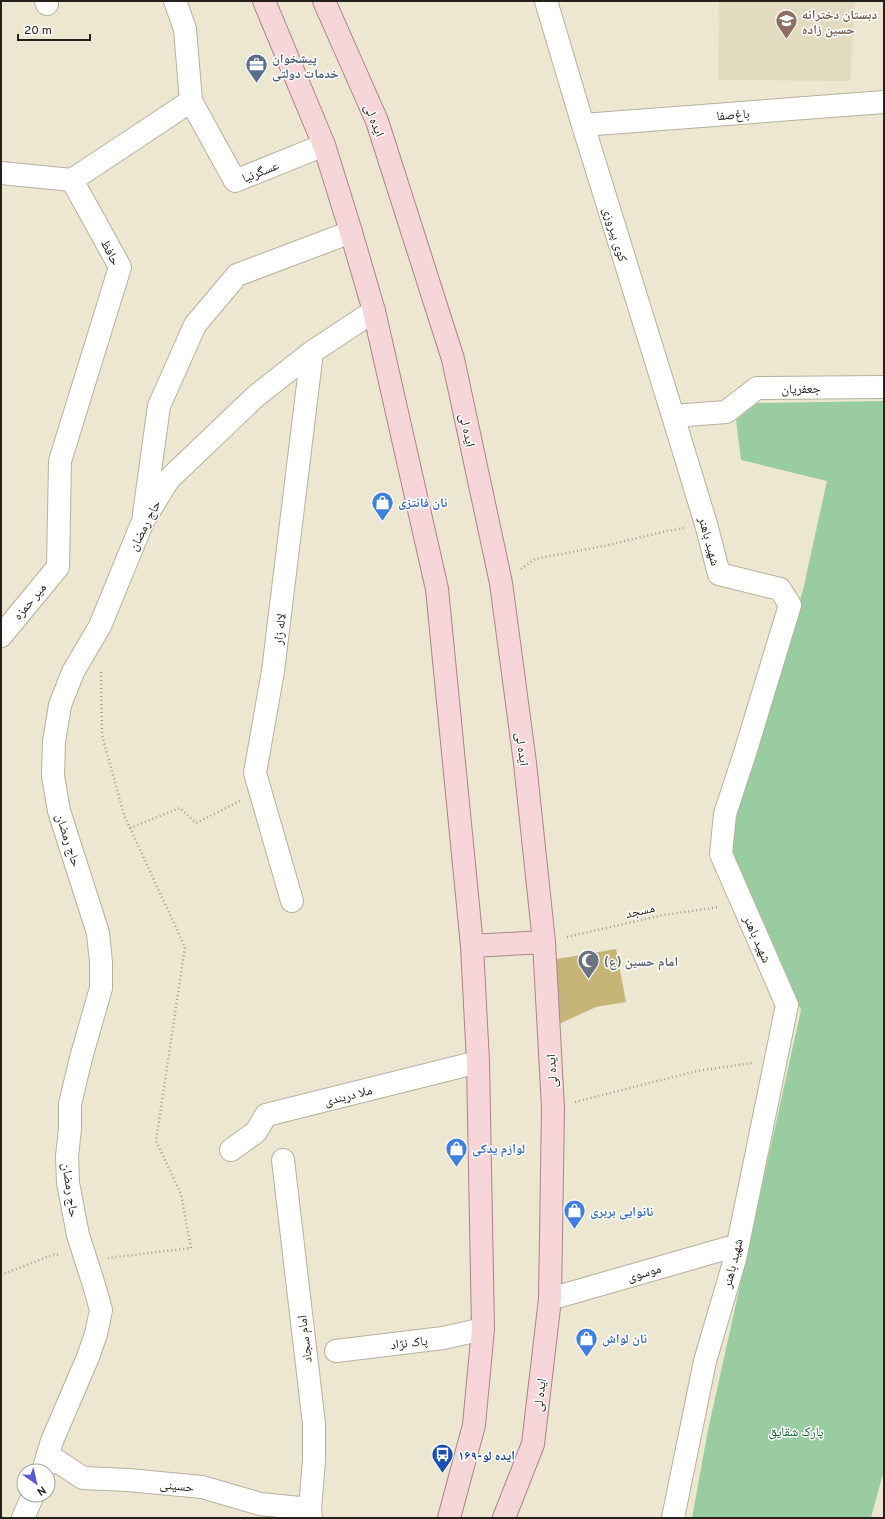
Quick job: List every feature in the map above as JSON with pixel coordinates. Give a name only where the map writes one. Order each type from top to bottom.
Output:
[{"type":"main road","points":[[264,1],[324,145],[351,232],[374,311],[437,589],[472,946],[478,1062],[483,1329],[474,1425],[449,1518]]},
{"type":"main road","name":"ایده لى","points":[[324,1],[377,121],[453,358],[501,583],[525,763],[544,942],[553,1108],[550,1299],[533,1444],[504,1518]]},
{"type":"main road","points":[[472,946],[544,942]]},
{"type":"street","points":[[1,173],[72,180],[191,101],[185,29],[175,1]]},
{"type":"street","name":"کوی پیروزی","points":[[546,1],[582,125],[673,416]]},
{"type":"street","name":"عسگرنیا","points":[[191,101],[235,181],[324,145]]},
{"type":"street","name":"باغ‌صفا","points":[[582,125],[884,102]]},
{"type":"street","name":"حافظ","points":[[58,567],[60,461],[120,267],[72,180]]},
{"type":"street","points":[[143,521],[159,406],[195,325],[237,275],[351,232]]},
{"type":"street","name":"حاج رمضان","points":[[45,1463],[52,1441],[88,1357],[96,1334],[100,1310],[72,1207],[68,1183],[67,1156],[70,1129],[70,1104],[81,1058],[101,988],[101,962],[98,933],[59,811],[53,776],[54,742],[60,705],[73,672],[100,626],[143,521],[169,479],[256,396],[312,352],[374,311]]},
{"type":"street","name":"لاله زار","points":[[292,901],[255,773],[273,671],[312,352]]},
{"type":"street","name":"جعفریان","points":[[673,416],[726,412],[757,388],[884,387]]},
{"type":"street","name":"شهید باهنر","points":[[673,416],[706,524],[719,574],[780,589],[790,604],[725,814],[721,854],[787,1005],[735,1259],[705,1361],[673,1518]]},
{"type":"street","name":"میر حمزه","points":[[1,636],[58,567]]},
{"type":"street","name":"ملا دربندی","points":[[231,1150],[256,1132],[266,1115],[478,1062]]},
{"type":"street","name":"امام سجاد","points":[[283,1160],[314,1424],[311,1514]]},
{"type":"street","name":"موسوی","points":[[550,1299],[738,1245]]},
{"type":"street","name":"پاک نژاد","points":[[336,1351],[443,1338],[483,1329]]},
{"type":"street","name":"حسینی","points":[[56,1467],[83,1478],[128,1480],[202,1487],[260,1504],[311,1514]]},
{"type":"street","points":[[23,1518],[30,1503]]},
{"type":"path","points":[[501,583],[535,559],[604,546],[667,530],[706,524]]},
{"type":"path","points":[[1,1275],[56,1254],[86,1260],[191,1248],[181,1194],[156,1141],[185,947],[124,815],[102,735],[101,665]]},
{"type":"path","points":[[130,828],[180,808],[196,823],[260,791]]},
{"type":"path","name":"مسجد","points":[[544,942],[663,915],[743,904]]},
{"type":"path","points":[[553,1108],[697,1070],[776,1059]]},
{"type":"shaded area","name":"دبستان دخترانه حسین زاده","points":[[719,1],[855,1],[850,81],[718,80]]},
{"type":"green space","name":"پارک شقایق","points":[[884,401],[884,1470],[871,1518],[692,1518],[708,1430],[801,1010],[732,856],[733,817],[803,590],[827,481],[741,460],[736,420],[757,403]]},
{"type":"building","name":"امام حسین (ع)","points":[[616,949],[626,1002],[596,1007],[559,1024],[551,960]]},
{"type":"place","name":"دبستان دخترانه حسین زاده","points":[[786,40]]},
{"type":"place","name":"پیشخوان خدمات دولتی","points":[[256,84]]},
{"type":"place","name":"نان فانتزی","points":[[383,522]]},
{"type":"place","name":"امام حسین (ع)","points":[[588,980]]},
{"type":"place","name":"لوازم یدکی","points":[[457,1168]]},
{"type":"place","name":"نانوایی بربری","points":[[575,1230]]},
{"type":"place","name":"نان لواش","points":[[587,1358]]},
{"type":"place","name":"۱۶۹-ایده لو","points":[[442,1474]]}]
